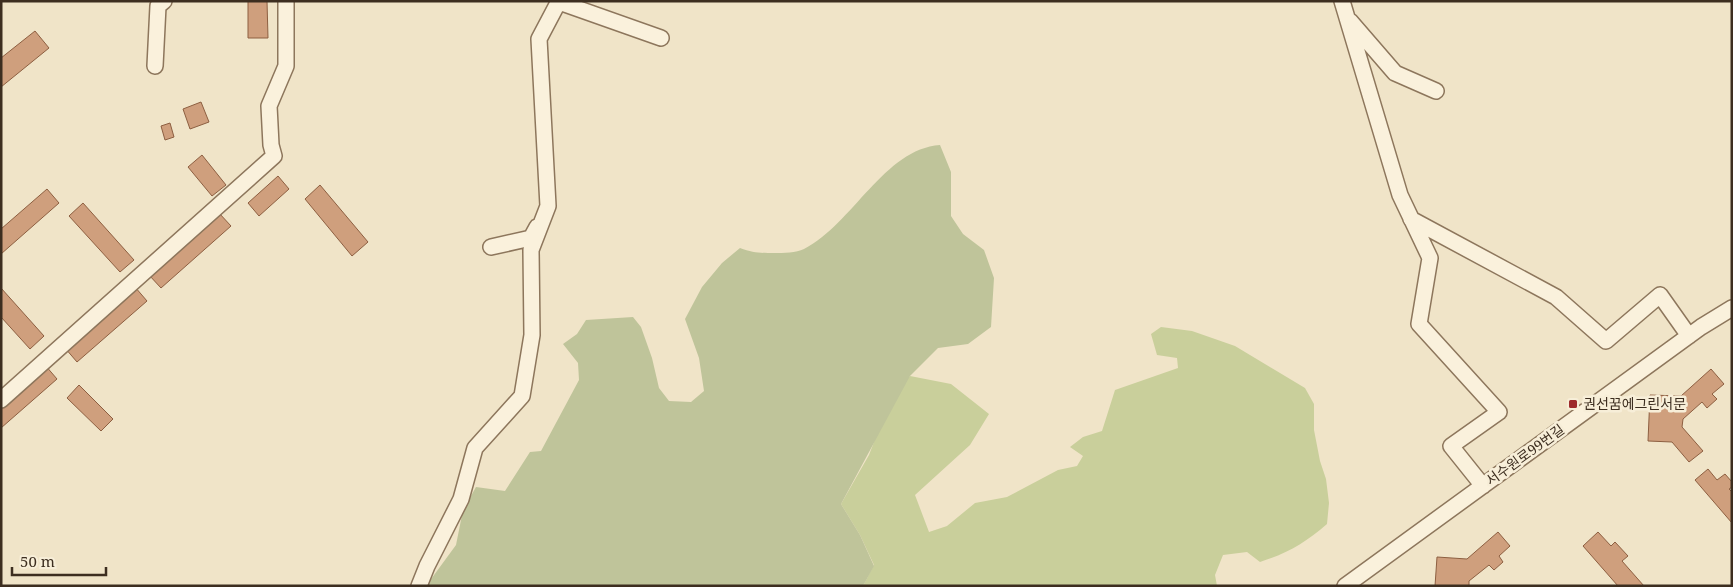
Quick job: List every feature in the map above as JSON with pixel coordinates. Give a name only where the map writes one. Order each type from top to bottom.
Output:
[{"type":"street","points":[[155,66],[158,6],[164,1]]},
{"type":"street","points":[[1,400],[274,156],[271,145],[268,106],[286,66],[286,1]]},
{"type":"street","points":[[419,586],[426,566],[461,500],[475,448],[522,396],[532,336],[531,250],[548,206],[539,38],[559,2],[662,38]]},
{"type":"street","points":[[1344,8],[1396,73],[1436,91]]},
{"type":"street","points":[[1344,8],[1400,196],[1430,258],[1419,324],[1499,412],[1451,446],[1482,486]]},
{"type":"street","points":[[491,247],[530,238],[548,206]]},
{"type":"street","points":[[1411,219],[1556,297],[1606,341],[1660,296],[1689,336]]},
{"type":"street","name":"서수원로99번길","points":[[1345,586],[1689,336],[1732,308]]},
{"type":"green space","points":[[940,145],[951,172],[951,216],[963,234],[984,250],[994,278],[991,327],[968,344],[938,348],[910,376],[841,504],[860,535],[874,566],[863,586],[426,586],[456,545],[463,510],[476,487],[505,491],[530,452],[541,451],[579,380],[578,363],[563,344],[577,334],[586,320],[633,317],[641,327],[652,358],[659,388],[669,401],[691,402],[704,391],[699,358],[685,319],[702,287],[722,263],[740,248],[753,252],[769,253],[790,253],[804,249],[822,238],[885,173],[902,159],[920,150]]},
{"type":"green space","points":[[1161,327],[1192,331],[1235,346],[1305,388],[1314,404],[1314,430],[1320,461],[1326,479],[1329,503],[1327,524],[1296,547],[1260,562],[1247,552],[1223,555],[1215,575],[1217,586],[863,586],[874,565],[860,535],[841,504],[869,455],[892,395],[910,376],[951,384],[989,414],[970,445],[915,495],[929,532],[947,526],[975,503],[1007,497],[1058,470],[1077,466],[1083,456],[1070,447],[1083,437],[1102,431],[1115,390],[1178,368],[1177,358],[1157,355],[1151,334]]},
{"type":"building","points":[[248,1],[267,1],[268,38],[248,38]]},
{"type":"building","points":[[35,31],[49,48],[1,87],[1,58]]},
{"type":"building","points":[[201,102],[209,122],[190,129],[183,109]]},
{"type":"building","points":[[170,123],[174,137],[165,140],[161,126]]},
{"type":"building","points":[[202,155],[226,185],[212,196],[188,167]]},
{"type":"building","points":[[278,176],[289,189],[259,216],[248,203]]},
{"type":"building","points":[[320,185],[368,242],[352,256],[305,199]]},
{"type":"building","points":[[47,189],[59,203],[1,254],[1,229]]},
{"type":"building","points":[[83,203],[134,260],[120,272],[69,216]]},
{"type":"building","points":[[219,213],[231,226],[161,288],[149,275]]},
{"type":"building","points":[[135,287],[147,301],[77,362],[65,348]]},
{"type":"building","points":[[1,288],[44,336],[30,349],[1,317]]},
{"type":"building","points":[[45,365],[57,379],[1,428],[1,403]]},
{"type":"building","points":[[1711,369],[1724,384],[1712,394],[1717,399],[1707,408],[1702,402],[1683,419],[1682,427],[1703,451],[1689,462],[1672,442],[1648,441],[1650,395],[1681,396]]},
{"type":"building","points":[[79,385],[113,419],[101,431],[67,398]]},
{"type":"building","points":[[1708,469],[1717,480],[1725,474],[1732,482],[1732,487],[1729,489],[1732,492],[1732,523],[1695,480]]},
{"type":"building","points":[[1498,532],[1510,546],[1499,556],[1503,562],[1494,570],[1489,565],[1469,581],[1469,586],[1435,586],[1437,557],[1467,559]]},
{"type":"building","points":[[1598,532],[1611,546],[1615,542],[1628,556],[1622,561],[1644,586],[1618,586],[1583,546]]},
{"type":"place","name":"권선꿈에그린서문","points":[[1573,404]]}]
